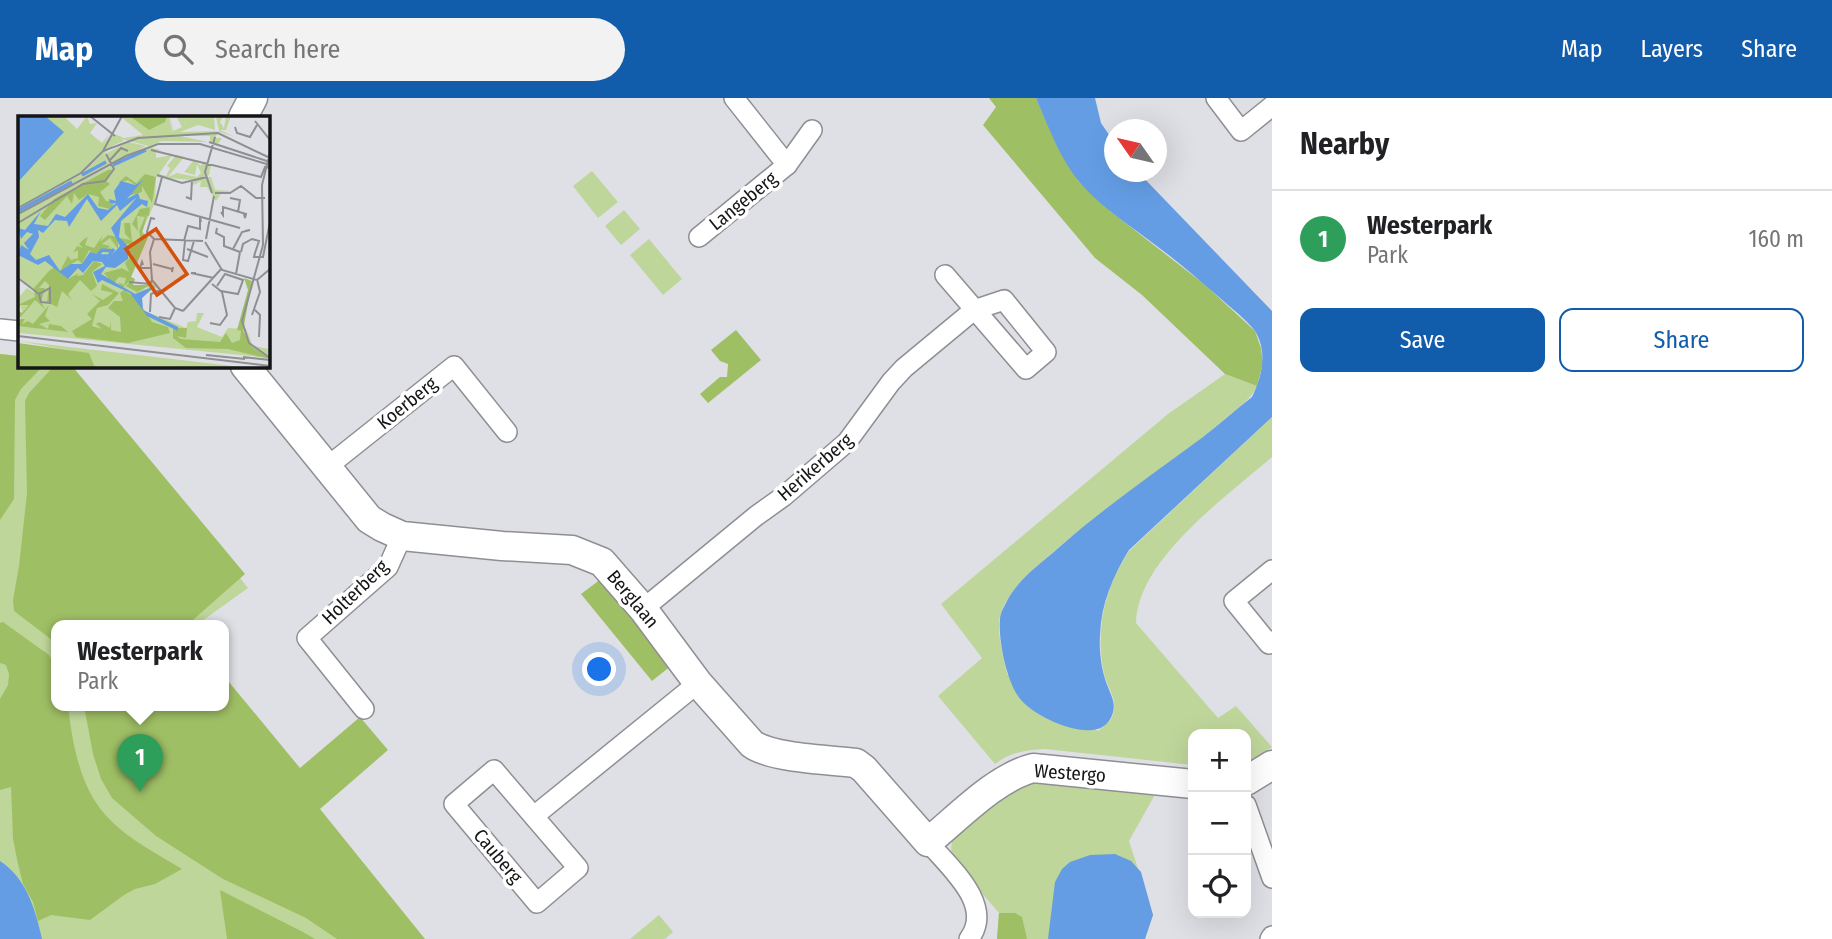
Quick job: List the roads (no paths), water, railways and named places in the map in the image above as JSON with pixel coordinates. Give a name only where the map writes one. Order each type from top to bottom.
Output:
[{"type":"street","points":[[244,116],[253,98]]},
{"type":"street","name":"Langeberg","points":[[734,98],[787,165]]},
{"type":"street","points":[[1216,98],[1241,131],[1272,106]]},
{"type":"street","name":"Langeberg","points":[[699,237],[787,165],[812,130]]},
{"type":"street","name":"Herikerberg","points":[[643,609],[847,442],[897,375],[974,310],[945,275]]},
{"type":"street","points":[[0,329],[18,331]]},
{"type":"street","name":"Koerberg","points":[[327,467],[454,366],[507,432]]},
{"type":"street","name":"Berglaan","points":[[246,368],[369,519],[402,536],[572,550],[601,562],[643,609],[698,682],[759,750],[856,764],[864,769],[928,842]]},
{"type":"street","name":"Holterberg","points":[[364,709],[307,638],[388,567],[402,536]]},
{"type":"street","points":[[1272,569],[1234,601],[1269,644],[1272,641]]},
{"type":"street","points":[[534,816],[698,682]]},
{"type":"street","points":[[1251,778],[1272,765]]},
{"type":"street","name":"Westergo","points":[[928,842],[999,783],[1015,773],[1033,768],[1188,784]]},
{"type":"street","name":"Cauberg","points":[[494,769],[534,816],[578,869],[537,903],[454,804],[494,769]]},
{"type":"street","points":[[1251,819],[1272,878]]},
{"type":"street","points":[[928,842],[966,888],[978,911],[977,925],[970,939]]},
{"type":"water","points":[[1036,98],[1095,98],[1104,127],[1104,182],[1148,182],[1272,311],[1272,417],[1129,550],[1123,560],[1105,601],[1100,635],[1104,677],[1113,701],[1113,711],[1109,721],[1101,728],[1090,730],[1064,726],[1038,714],[1021,700],[1012,684],[1002,650],[1000,617],[1003,609],[1024,579],[1073,535],[1252,397],[1261,373],[1262,356],[1255,331],[1243,318],[1174,259],[1107,209],[1080,183],[1060,153]]},
{"type":"water","points":[[1115,854],[1131,861],[1141,872],[1153,915],[1145,939],[1048,939],[1055,882],[1062,869],[1070,862],[1090,855]]},
{"type":"water","points":[[0,861],[17,877],[28,895],[42,939],[0,939]]},
{"type":"place","name":"Westerpark","points":[[140,792]]}]
